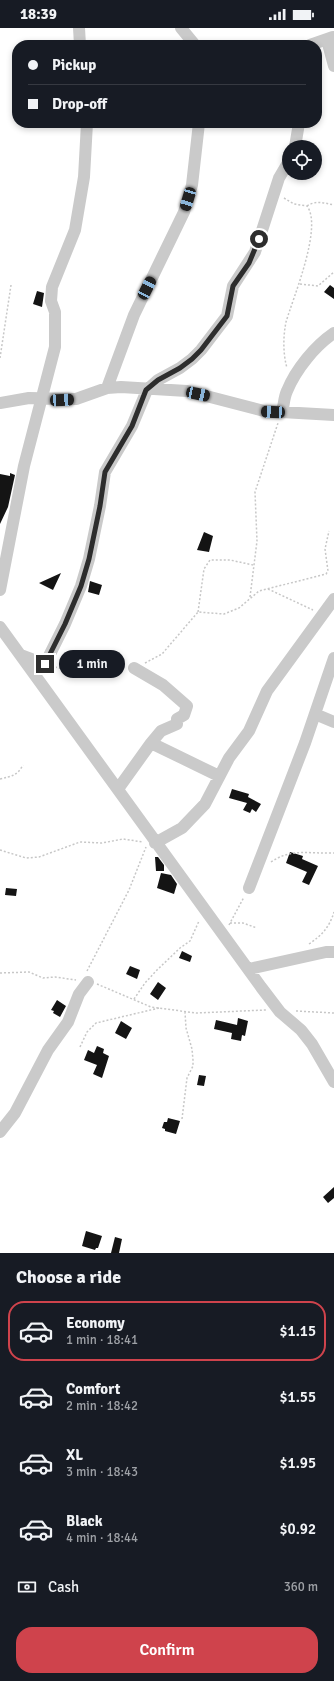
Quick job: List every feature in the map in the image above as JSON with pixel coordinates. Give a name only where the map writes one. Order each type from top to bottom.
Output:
[{"type":"street","points":[[79,28],[80,40]]},
{"type":"street","points":[[181,28],[191,40]]},
{"type":"street","points":[[330,38],[334,66]]},
{"type":"street","points":[[0,590],[24,466],[55,348],[55,312],[50,302],[52,287],[75,230],[84,177],[87,128]]},
{"type":"street","points":[[107,388],[134,315],[184,212],[192,185],[198,128]]},
{"type":"street","points":[[296,140],[298,128]]},
{"type":"street","points":[[21,655],[45,664],[65,624],[81,586],[89,559],[100,506],[105,472],[132,426],[146,390],[158,380],[180,368],[192,359],[201,350],[227,316],[233,286],[255,252],[282,174]]},
{"type":"street","points":[[282,412],[287,391],[291,384],[320,343],[334,333]]},
{"type":"street","points":[[0,403],[11,400],[42,398],[62,400],[76,399],[107,388],[187,391],[251,409],[334,415]]},
{"type":"street","points":[[155,843],[172,835],[191,820],[205,804],[229,758],[249,731],[267,691],[334,599]]},
{"type":"street","points":[[0,627],[204,910],[227,928],[249,969],[279,1011],[301,1030],[312,1044],[334,1082]]},
{"type":"street","points":[[248,888],[315,714],[334,658]]},
{"type":"street","points":[[118,789],[151,742],[161,731],[177,724],[177,720],[184,715],[187,706],[163,685],[134,668]]},
{"type":"street","points":[[315,714],[334,722]]},
{"type":"street","points":[[151,742],[219,776]]},
{"type":"street","points":[[249,969],[334,952]]},
{"type":"street","points":[[0,1132],[15,1112],[48,1050],[68,1022],[87,978]]},
{"type":"path","points":[[276,189],[284,198],[294,204],[307,206],[312,203],[320,202],[334,205]]},
{"type":"path","points":[[291,384],[286,363],[284,338],[286,323],[300,284],[308,247],[311,222],[310,210],[307,206]]},
{"type":"path","points":[[300,284],[318,286],[334,272]]},
{"type":"path","points":[[0,358],[11,284]]},
{"type":"path","points":[[250,597],[257,541],[255,492],[282,412]]},
{"type":"path","points":[[198,612],[224,614],[239,608],[259,590],[326,574],[328,571],[325,549],[329,531]]},
{"type":"path","points":[[45,664],[68,670],[134,668],[162,654],[198,612],[204,569],[210,560],[230,560],[253,565]]},
{"type":"path","points":[[268,589],[324,614]]},
{"type":"path","points":[[0,778],[12,777],[18,774],[23,765]]},
{"type":"path","points":[[0,850],[26,858],[39,857],[80,842],[102,843],[123,839],[147,843],[129,890],[87,978]]},
{"type":"path","points":[[268,864],[284,854],[297,852],[334,853]]},
{"type":"path","points":[[227,928],[248,888]]},
{"type":"path","points":[[134,999],[145,983],[156,971],[180,948],[190,942],[204,910]]},
{"type":"path","points":[[305,947],[326,931],[330,925],[334,912]]},
{"type":"path","points":[[227,928],[243,923],[257,928]]},
{"type":"path","points":[[80,1047],[87,1032],[96,1022],[160,1008]]},
{"type":"path","points":[[179,1011],[217,1013],[299,1011],[334,1014]]},
{"type":"path","points":[[182,1119],[187,1078],[193,1066],[192,1049],[186,1028],[185,1012]]},
{"type":"building","points":[[330,285],[334,288],[334,299],[324,292]]},
{"type":"building","points":[[37,291],[44,293],[42,307],[33,304]]},
{"type":"building","points":[[10,473],[15,475],[8,507],[0,524],[0,474],[10,476]]},
{"type":"building","points":[[204,532],[213,536],[209,552],[197,550]]},
{"type":"building","points":[[61,573],[53,590],[39,583]]},
{"type":"building","points":[[90,581],[102,585],[99,595],[88,592]]},
{"type":"building","points":[[232,789],[249,794],[248,797],[261,804],[256,812],[252,809],[250,813],[243,810],[247,803],[229,798]]},
{"type":"building","points":[[290,852],[303,856],[302,859],[318,866],[309,885],[302,882],[307,872],[286,863]]},
{"type":"building","points":[[155,857],[158,857],[164,865],[164,871],[156,871]]},
{"type":"building","points":[[161,873],[171,875],[177,884],[174,894],[157,888]]},
{"type":"building","points":[[6,888],[17,889],[16,896],[5,895]]},
{"type":"building","points":[[182,951],[192,956],[190,962],[179,958]]},
{"type":"building","points":[[130,966],[140,970],[137,979],[126,974]]},
{"type":"building","points":[[158,982],[166,988],[158,1000],[150,994]]},
{"type":"building","points":[[57,1000],[66,1006],[60,1017],[51,1010]]},
{"type":"building","points":[[238,1018],[248,1021],[245,1036],[242,1035],[241,1041],[231,1039],[232,1033],[214,1029],[216,1020],[237,1025]]},
{"type":"building","points":[[121,1021],[132,1028],[126,1039],[115,1033]]},
{"type":"building","points":[[97,1046],[104,1049],[103,1053],[109,1056],[102,1078],[93,1074],[97,1065],[84,1060],[88,1050],[94,1053]]},
{"type":"building","points":[[199,1075],[206,1076],[204,1086],[197,1085]]},
{"type":"building","points":[[168,1118],[180,1121],[176,1134],[165,1131],[165,1129],[162,1128],[164,1122],[167,1122]]},
{"type":"building","points":[[334,1187],[334,1198],[328,1203],[323,1197]]},
{"type":"building","points":[[86,1231],[102,1236],[98,1248],[95,1250],[82,1246]]},
{"type":"building","points":[[115,1237],[122,1239],[119,1253],[111,1253]]},
{"type":"route","points":[[45,664],[65,624],[81,586],[89,559],[100,506],[105,472],[123,444],[132,426],[146,390],[158,380],[180,368],[192,359],[201,350],[227,316],[233,286],[249,263],[255,252],[259,239]]}]
